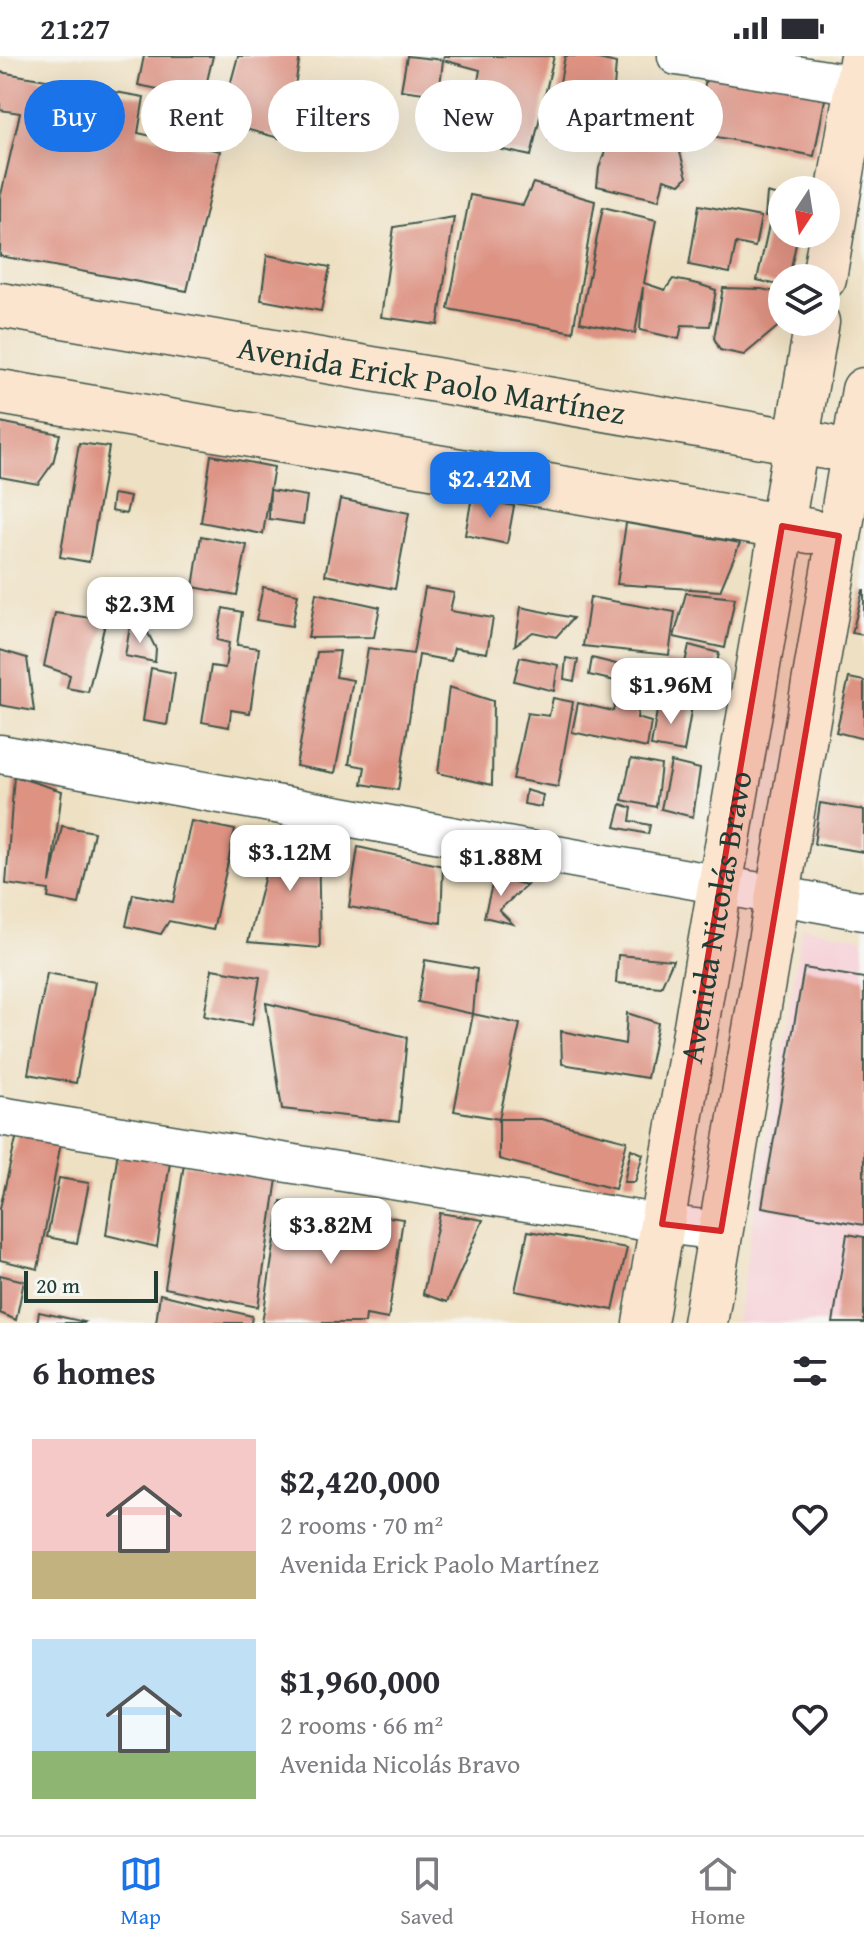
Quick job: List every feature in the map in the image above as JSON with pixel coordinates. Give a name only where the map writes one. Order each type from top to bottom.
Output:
[{"type":"main road","points":[[827,264],[861,76]]},
{"type":"main road","name":"Avenida Erick Paolo Martínez","points":[[0,305],[859,453]]},
{"type":"main road","name":"Avenida Nicolás Bravo","points":[[645,1323],[815,336]]},
{"type":"main road","name":"Avenida Nicolás Bravo","points":[[705,1323],[778,897],[852,538],[864,390]]},
{"type":"main road","points":[[0,392],[852,538]]},
{"type":"street","points":[[677,56],[861,76]]},
{"type":"street","points":[[0,754],[864,911]]},
{"type":"street","points":[[0,1116],[721,1231]]},
{"type":"highlighted area","points":[[782,526],[839,536],[721,1231],[662,1224]]},
{"type":"shaded area","points":[[802,927],[864,938],[864,1323],[736,1323]]},
{"type":"building","points":[[144,56],[213,56],[207,80],[141,80],[141,86],[138,85]]},
{"type":"building","points":[[238,56],[300,56],[296,80],[268,80],[268,135],[252,131],[252,80],[231,80]]},
{"type":"building","points":[[407,56],[443,60],[441,80],[415,80],[415,92],[401,90]]},
{"type":"building","points":[[444,56],[554,56],[548,80],[538,80],[538,126],[531,156],[513,152],[522,152],[522,80],[478,80],[480,70],[443,60]]},
{"type":"building","points":[[565,56],[586,56],[616,63],[615,80],[560,80]]},
{"type":"building","points":[[708,65],[828,84],[814,156],[723,138],[723,80],[706,80]]},
{"type":"building","points":[[0,72],[46,80],[24,80],[24,152],[125,152],[125,94],[141,96],[138,133],[141,134],[141,152],[220,152],[187,291],[0,256],[0,199],[20,113],[0,110]]},
{"type":"building","points":[[605,152],[680,152],[687,177],[680,184],[664,179],[659,200],[597,186]]},
{"type":"building","points":[[533,183],[595,201],[573,332],[448,309],[470,195],[523,205]]},
{"type":"building","points":[[767,193],[768,218],[765,217]]},
{"type":"building","points":[[699,205],[761,217],[755,247],[736,243],[730,273],[689,265]]},
{"type":"building","points":[[603,207],[656,220],[644,283],[665,290],[673,279],[716,290],[710,326],[682,325],[679,339],[640,330],[643,287],[635,333],[580,322]]},
{"type":"building","points":[[454,217],[438,325],[381,317],[394,227]]},
{"type":"building","points":[[768,230],[768,248],[795,248],[792,264],[768,264],[768,283],[757,280]]},
{"type":"building","points":[[267,255],[330,267],[321,311],[261,300]]},
{"type":"building","points":[[723,288],[768,290],[768,335],[744,355],[720,350],[714,338]]},
{"type":"building","points":[[0,422],[60,434],[53,463],[38,484],[0,477]]},
{"type":"building","points":[[79,443],[109,447],[89,562],[60,557]]},
{"type":"building","points":[[211,455],[274,467],[263,534],[201,522]]},
{"type":"building","points":[[270,490],[307,496],[303,524],[269,519]]},
{"type":"building","points":[[113,494],[130,497],[126,514],[111,511]]},
{"type":"building","points":[[472,497],[514,506],[507,544],[465,535]]},
{"type":"building","points":[[340,499],[409,513],[395,589],[325,575]]},
{"type":"building","points":[[626,523],[740,543],[720,591],[617,584]]},
{"type":"building","points":[[201,536],[247,545],[237,595],[193,587]]},
{"type":"building","points":[[263,587],[298,594],[292,626],[256,620]]},
{"type":"building","points":[[425,588],[454,593],[450,611],[493,618],[487,653],[454,648],[451,661],[419,655],[398,790],[362,784],[365,767],[349,764],[368,648],[413,654]]},
{"type":"building","points":[[864,590],[864,635],[852,633]]},
{"type":"building","points":[[316,593],[380,607],[374,637],[308,638]]},
{"type":"building","points":[[686,593],[735,598],[725,648],[674,637]]},
{"type":"building","points":[[590,597],[675,612],[669,655],[583,646]]},
{"type":"building","points":[[521,607],[573,618],[556,637],[533,632],[515,645]]},
{"type":"building","points":[[223,608],[242,612],[237,645],[259,648],[250,713],[231,710],[229,727],[202,722],[211,666],[225,668],[229,643],[217,640]]},
{"type":"building","points":[[55,613],[106,620],[88,692],[67,688],[70,675],[44,666]]},
{"type":"building","points":[[130,626],[147,631],[156,649],[155,662],[125,656]]},
{"type":"building","points":[[689,645],[719,653],[709,705],[661,695],[665,661],[685,663]]},
{"type":"building","points":[[0,650],[27,658],[34,711],[0,705]]},
{"type":"building","points":[[340,651],[336,677],[353,680],[335,773],[296,766],[317,652]]},
{"type":"building","points":[[520,657],[558,665],[554,691],[514,681]]},
{"type":"building","points":[[566,658],[578,660],[574,681],[564,679]]},
{"type":"building","points":[[592,658],[628,667],[624,683],[589,675]]},
{"type":"building","points":[[151,668],[175,673],[167,725],[143,721]]},
{"type":"building","points":[[849,678],[864,681],[864,739],[836,732]]},
{"type":"building","points":[[449,687],[493,701],[492,785],[438,773]]},
{"type":"building","points":[[553,698],[573,702],[558,787],[513,779],[527,713],[549,716]]},
{"type":"building","points":[[659,699],[692,706],[684,752],[651,746]]},
{"type":"building","points":[[578,703],[613,711],[615,704],[638,709],[637,718],[651,722],[647,748],[572,732]]},
{"type":"building","points":[[631,759],[661,765],[656,807],[622,800]]},
{"type":"building","points":[[671,762],[700,769],[693,817],[661,809]]},
{"type":"building","points":[[14,776],[62,791],[50,883],[62,826],[94,832],[79,904],[48,898],[49,890],[6,884]]},
{"type":"building","points":[[526,790],[543,795],[541,807],[524,804]]},
{"type":"building","points":[[820,803],[864,810],[864,852],[814,844]]},
{"type":"building","points":[[621,804],[632,808],[630,821],[650,825],[648,834],[615,827]]},
{"type":"building","points":[[191,821],[235,830],[213,930],[169,921],[161,934],[126,926],[133,894],[173,902]]},
{"type":"building","points":[[277,828],[318,835],[320,948],[248,942]]},
{"type":"building","points":[[358,847],[443,866],[441,923],[349,907]]},
{"type":"building","points":[[494,877],[527,885],[499,910],[513,924],[484,917]]},
{"type":"building","points":[[618,955],[673,960],[661,987],[616,983]]},
{"type":"building","points":[[425,960],[477,969],[473,1014],[418,1002]]},
{"type":"building","points":[[804,968],[864,978],[864,1225],[762,1207]]},
{"type":"building","points":[[212,969],[260,977],[252,1025],[204,1016]]},
{"type":"building","points":[[47,973],[95,982],[76,1083],[28,1074]]},
{"type":"building","points":[[266,1003],[407,1037],[399,1122],[282,1109]]},
{"type":"building","points":[[627,1013],[658,1023],[647,1078],[562,1064],[561,1031],[625,1044]]},
{"type":"building","points":[[473,1014],[520,1024],[499,1119],[454,1111]]},
{"type":"building","points":[[499,1119],[541,1119],[627,1141],[615,1189],[499,1159]]},
{"type":"building","points":[[19,1126],[62,1136],[38,1269],[0,1260],[0,1208]]},
{"type":"building","points":[[631,1149],[643,1154],[635,1182],[624,1182]]},
{"type":"building","points":[[118,1150],[171,1156],[157,1247],[106,1235]]},
{"type":"building","points":[[184,1164],[277,1179],[258,1307],[165,1288]]},
{"type":"building","points":[[59,1178],[89,1183],[77,1243],[47,1237]]},
{"type":"building","points":[[281,1201],[403,1219],[388,1319],[366,1315],[365,1323],[262,1323]]},
{"type":"building","points":[[440,1213],[483,1220],[447,1302],[423,1294]]},
{"type":"building","points":[[528,1231],[627,1248],[613,1310],[515,1291]]},
{"type":"building","points":[[847,1234],[864,1237],[864,1323],[833,1323]]},
{"type":"building","points":[[0,1275],[24,1281],[16,1320],[0,1313]]},
{"type":"building","points":[[160,1294],[252,1316],[251,1323],[156,1323]]},
{"type":"building","points":[[39,1312],[85,1322],[37,1323]]}]
